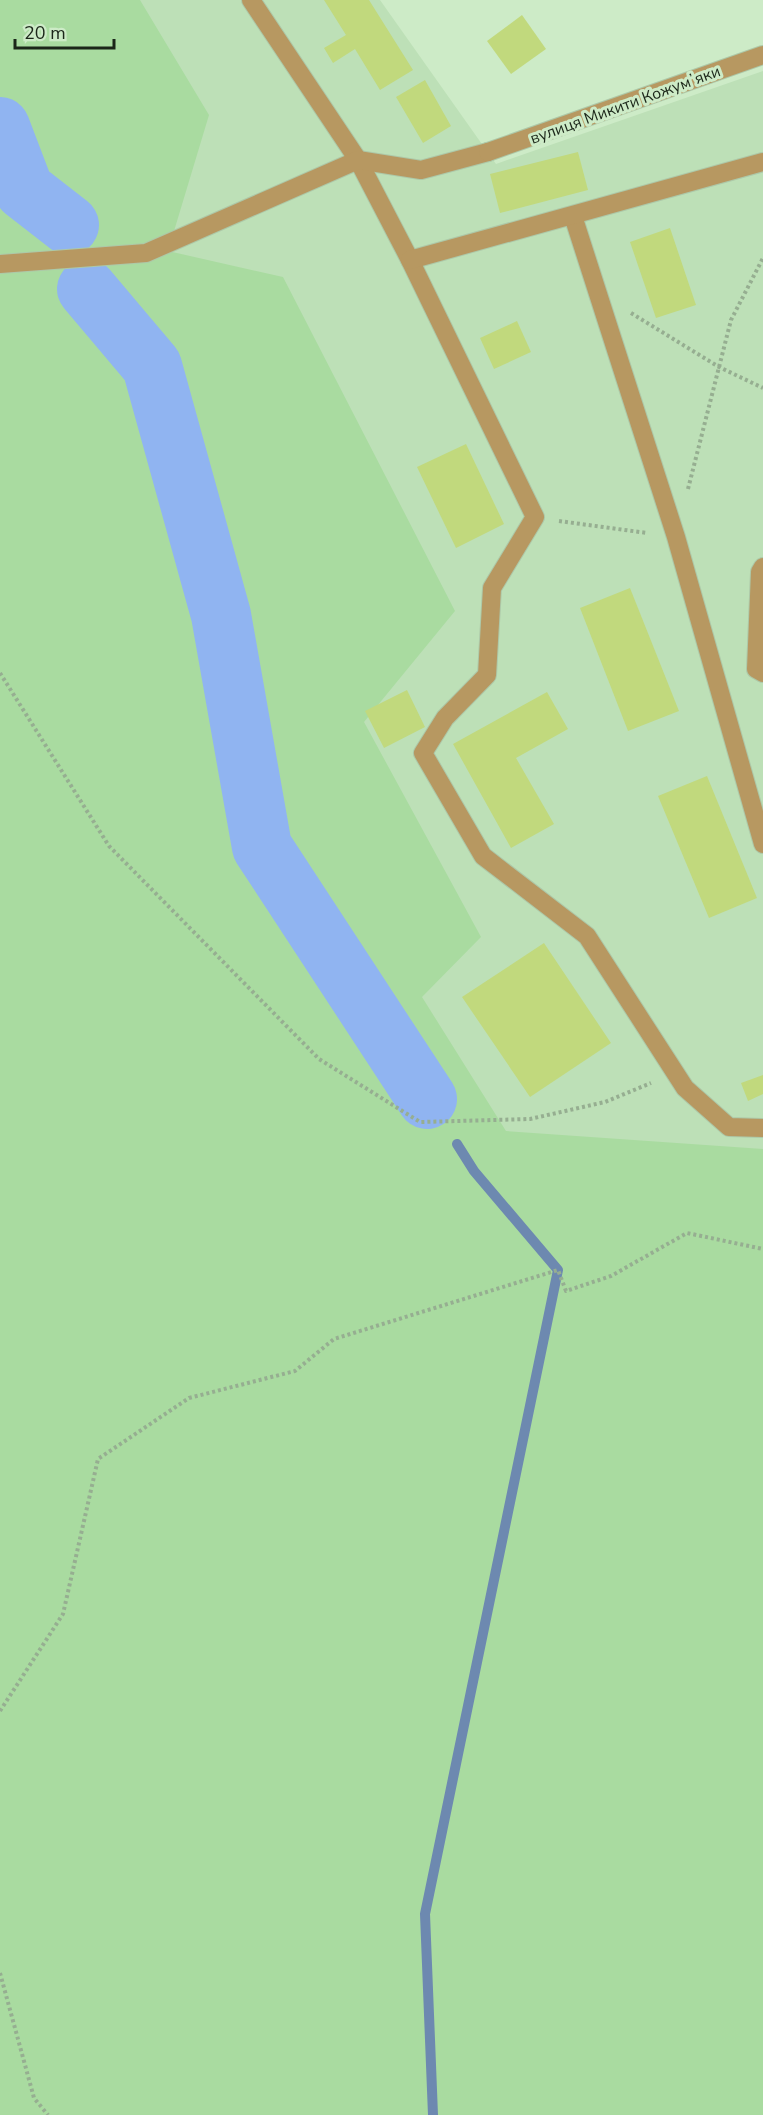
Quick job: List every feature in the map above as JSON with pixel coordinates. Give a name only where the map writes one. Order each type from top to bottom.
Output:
[{"type":"street","points":[[251,0],[358,160],[410,260],[535,517],[492,588],[487,675],[445,718],[423,753],[483,856],[587,936],[685,1088],[729,1127],[763,1128]]},
{"type":"street","name":"вулиця Микити Кожумʼяки","points":[[358,160],[421,170],[488,152],[763,55]]},
{"type":"street","points":[[0,264],[146,253],[358,160]]},
{"type":"street","points":[[410,260],[763,162]]},
{"type":"street","points":[[573,216],[676,537],[763,844]]},
{"type":"street","points":[[763,567],[760,572],[756,669],[763,673]]},
{"type":"path","points":[[687,492],[731,320],[763,258]]},
{"type":"path","points":[[597,293],[719,367],[763,388]]},
{"type":"path","points":[[535,517],[676,537]]},
{"type":"path","points":[[0,673],[109,846],[319,1059],[420,1122],[530,1119],[605,1102],[675,1072]]},
{"type":"path","points":[[0,1711],[63,1614],[99,1459],[189,1398],[295,1371],[333,1339],[558,1270],[566,1290],[611,1276],[687,1233],[763,1249]]},
{"type":"path","points":[[0,1973],[34,2098],[48,2115]]},
{"type":"shaded area","points":[[0,0],[380,0],[496,164],[763,71],[763,1149],[691,1163],[361,1144]]},
{"type":"shaded area","points":[[0,0],[140,0],[209,115],[168,251],[283,277],[455,611],[364,722],[481,937],[422,997],[506,1131],[763,1149],[763,2115],[0,2115]]},
{"type":"building","points":[[324,0],[369,0],[413,70],[380,90],[355,49],[333,63],[324,48],[346,35]]},
{"type":"building","points":[[522,15],[546,49],[511,74],[487,41]]},
{"type":"building","points":[[425,80],[451,126],[423,143],[396,97]]},
{"type":"building","points":[[578,152],[588,190],[500,213],[490,174]]},
{"type":"building","points":[[670,228],[696,305],[656,318],[630,242]]},
{"type":"building","points":[[517,321],[531,352],[494,369],[480,338]]},
{"type":"building","points":[[466,444],[504,524],[456,548],[417,467]]},
{"type":"building","points":[[630,588],[679,711],[628,731],[580,608]]},
{"type":"building","points":[[407,690],[425,727],[384,748],[365,711]]},
{"type":"building","points":[[547,692],[568,729],[516,758],[554,824],[511,848],[453,744]]},
{"type":"building","points":[[707,776],[757,898],[709,918],[658,796]]},
{"type":"building","points":[[544,943],[611,1043],[530,1097],[462,997]]},
{"type":"building","points":[[763,1075],[763,1094],[748,1101],[741,1083]]},
{"type":"waterway","points":[[0,127],[24,190],[69,225]]},
{"type":"waterway","points":[[87,289],[152,366],[221,615],[262,847],[427,1099]]},
{"type":"waterway","points":[[433,2115],[425,1914],[558,1270],[474,1171],[457,1144]]}]
